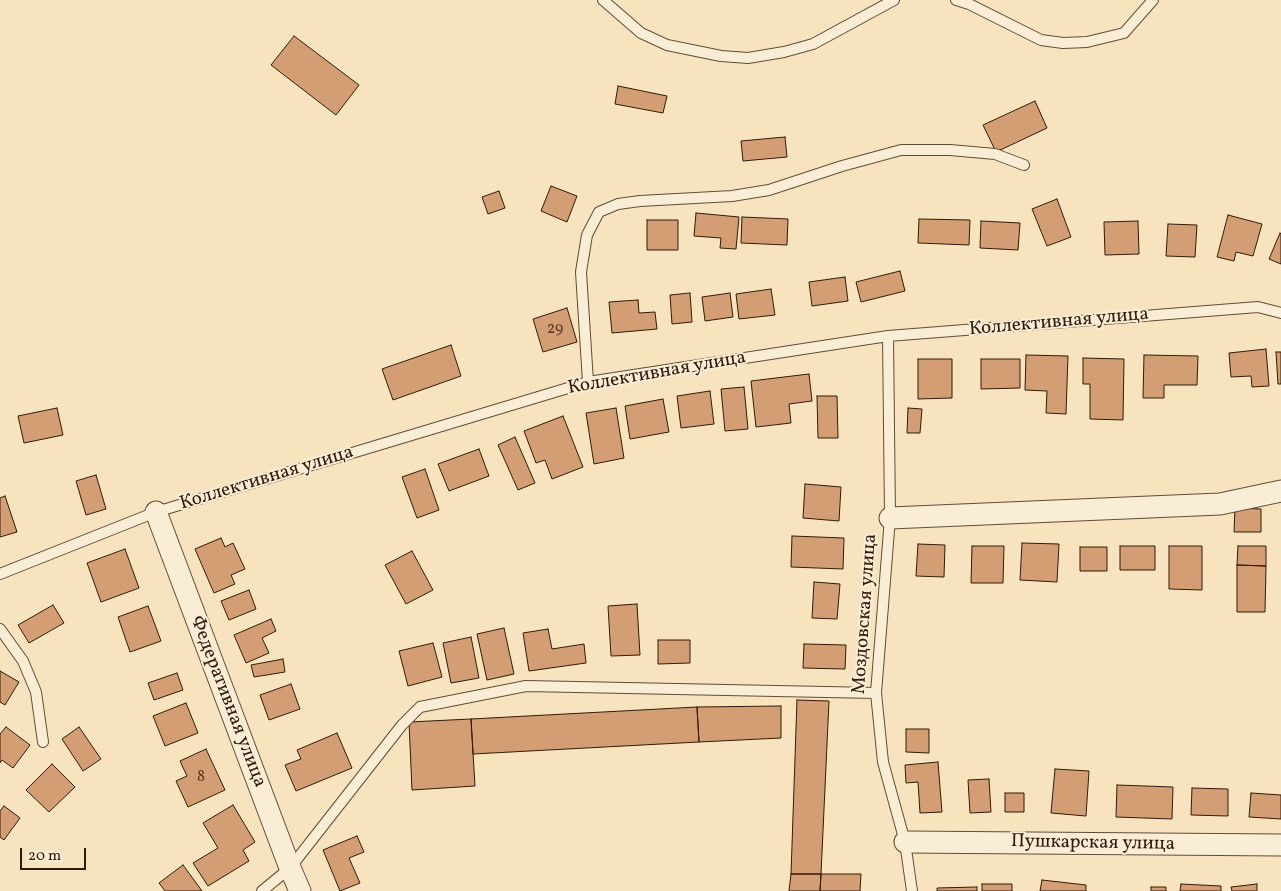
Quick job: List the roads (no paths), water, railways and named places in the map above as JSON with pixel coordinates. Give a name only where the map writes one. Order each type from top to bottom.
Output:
[{"type":"street","points":[[890,518],[1220,504],[1281,491]]},
{"type":"street","name":"Федеративная улица","points":[[156,512],[300,891]]},
{"type":"street","name":"Пушкарская улица","points":[[905,842],[1281,845]]},
{"type":"lane","points":[[603,0],[642,33],[667,45],[721,56],[748,58],[784,52],[813,44],[894,0]]},
{"type":"lane","points":[[956,0],[969,4],[1041,40],[1063,43],[1088,42],[1124,33],[1153,0]]},
{"type":"lane","points":[[588,382],[580,272],[587,235],[599,212],[618,204],[632,202],[732,196],[769,190],[842,166],[901,150],[950,150],[995,154],[1024,165]]},
{"type":"lane","name":"Коллективная улица","points":[[0,574],[156,512],[588,382],[888,336],[1258,307],[1281,313]]},
{"type":"lane","name":"Моздовская улица","points":[[888,336],[890,518],[876,693],[883,762],[905,842],[912,891]]},
{"type":"lane","points":[[0,628],[23,661],[36,692],[43,742]]},
{"type":"lane","points":[[262,891],[290,868],[402,725],[420,707],[526,686],[876,693]]}]
